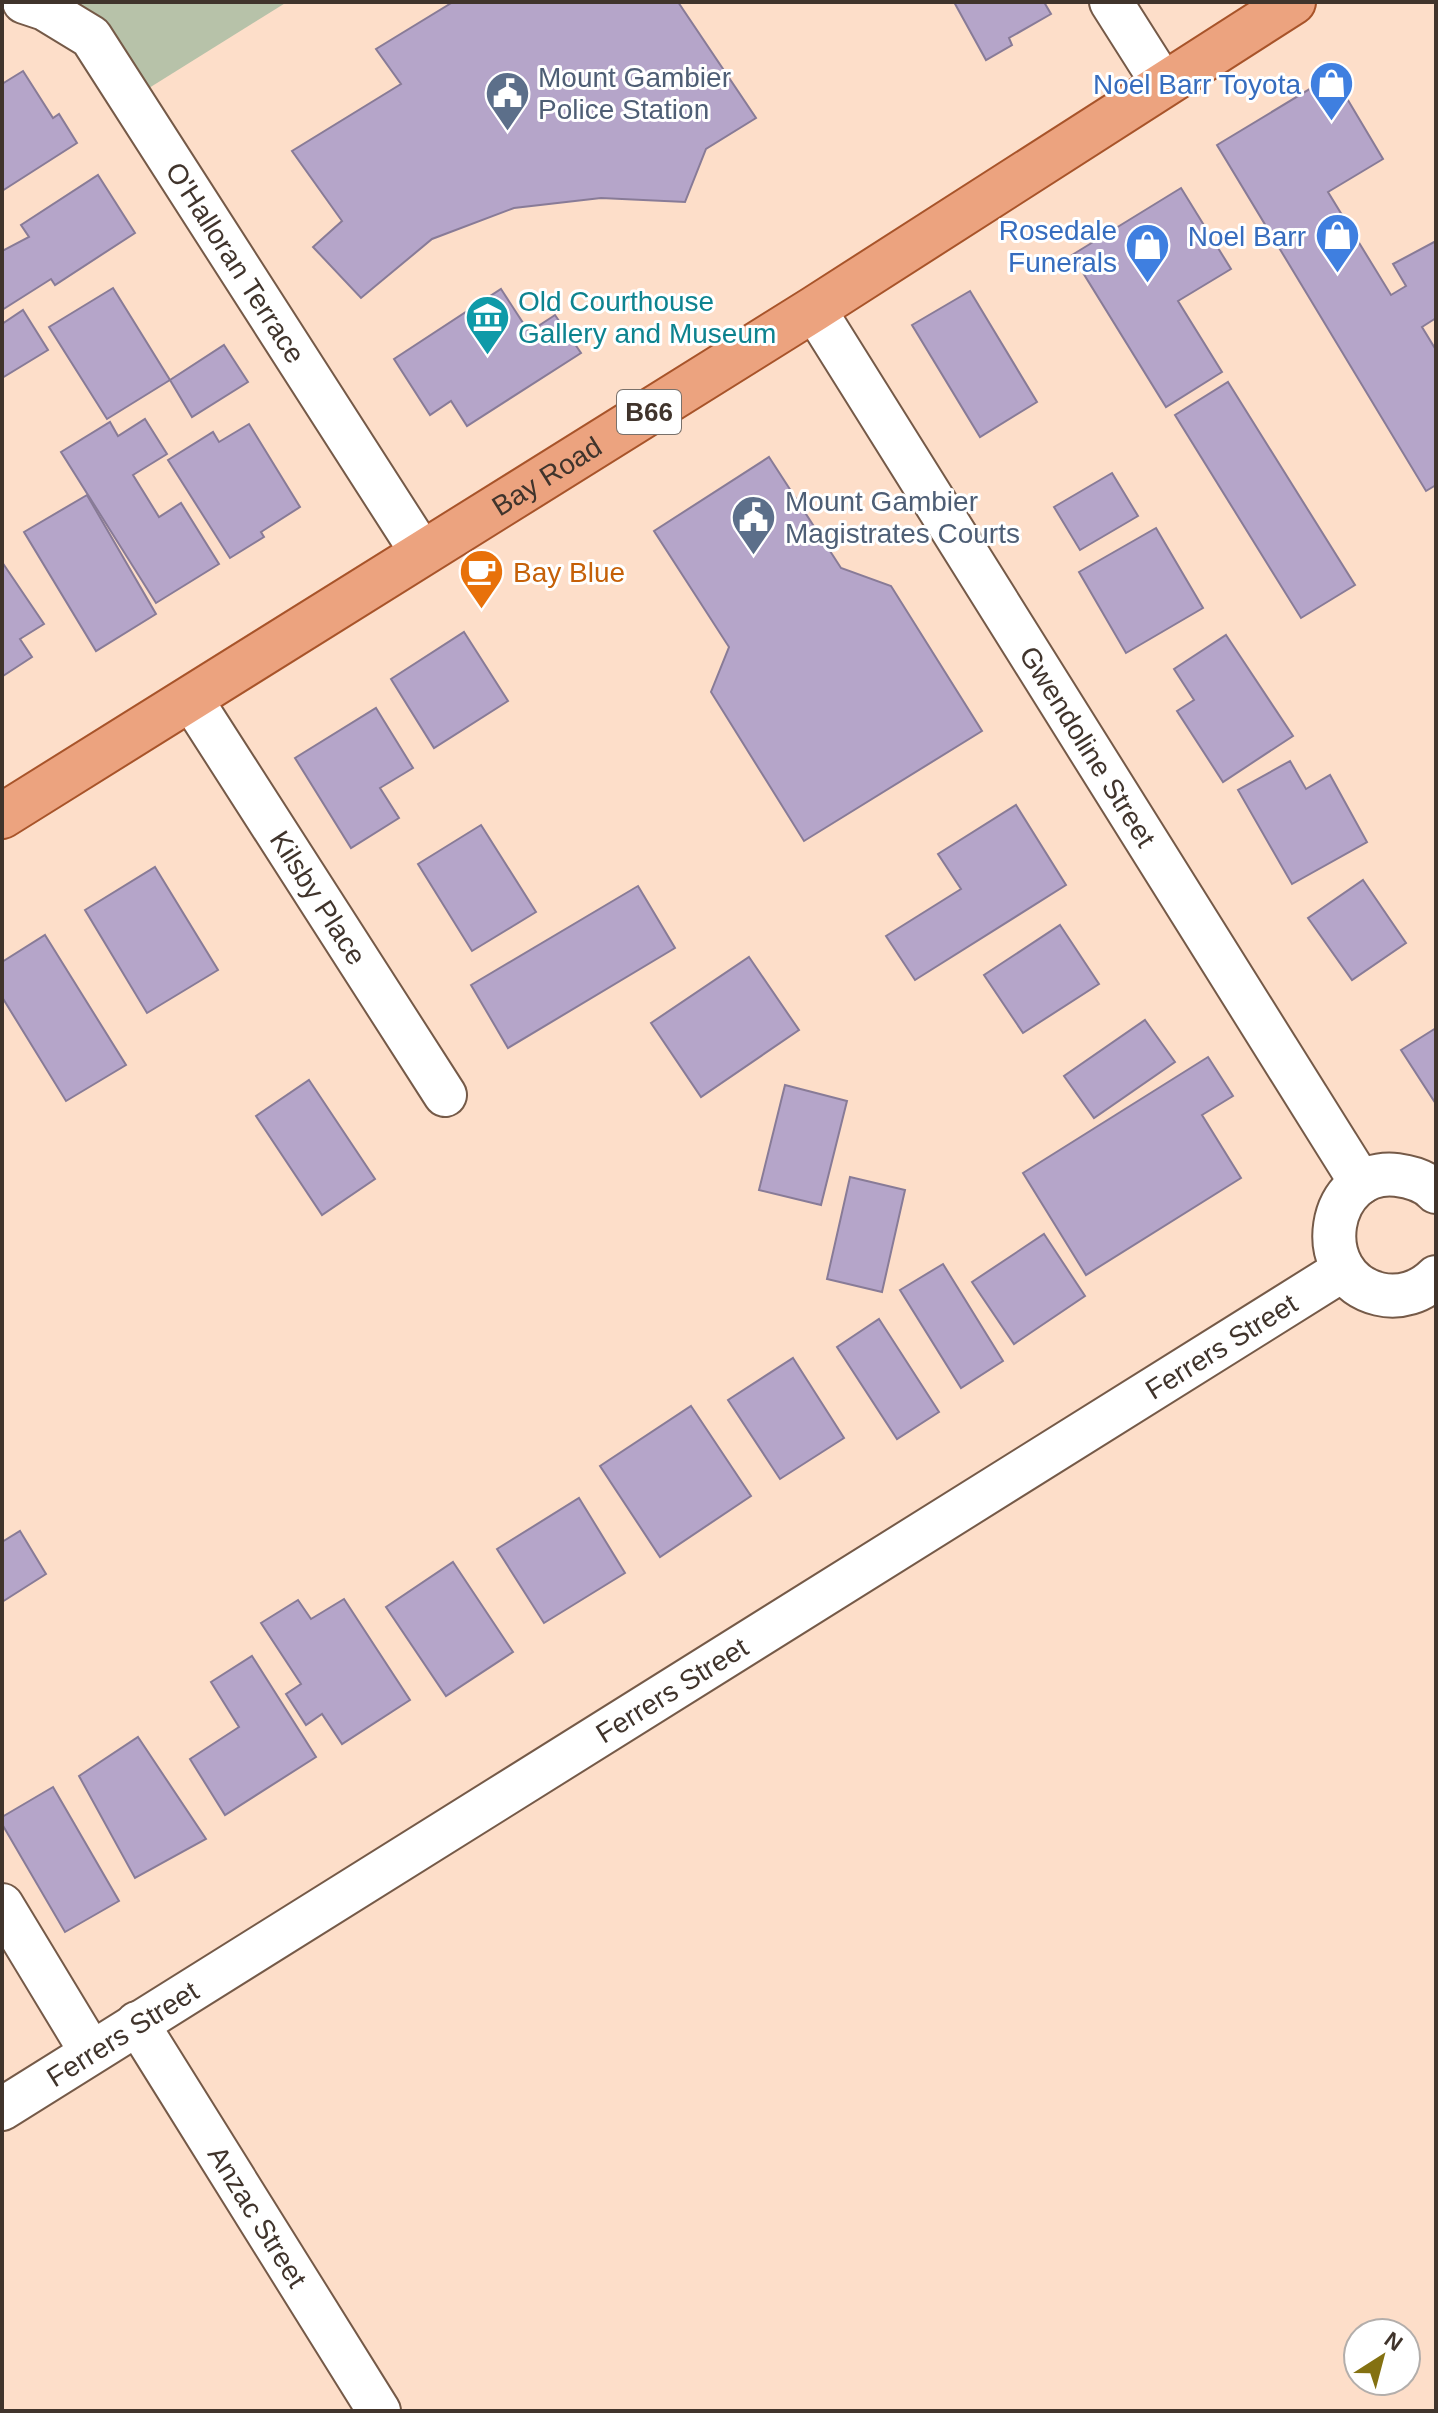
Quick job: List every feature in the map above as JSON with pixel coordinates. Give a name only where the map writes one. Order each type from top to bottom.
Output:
[{"type":"main road","name":"Bay Road","points":[[2,816],[814,309],[1293,2]]},
{"type":"street","points":[[1111,2],[1163,84]]},
{"type":"street","name":"O'Halloran Terrace","points":[[39,4],[91,37],[422,553]]},
{"type":"street","name":"Gwendoline Street","points":[[814,309],[1361,1183]]},
{"type":"street","name":"Kilsby Place","points":[[191,699],[445,1095]]},
{"type":"street","points":[[1433,1289],[1403,1295],[1378,1294],[1357,1284],[1343,1270],[1332,1244],[1334,1219],[1343,1198],[1361,1183],[1383,1174],[1407,1176],[1429,1185],[1436,1192]]},
{"type":"street","name":"Ferrers Street","points":[[2,2109],[1343,1270]]},
{"type":"street","points":[[2,1905],[91,2052]]},
{"type":"street","name":"Anzac Street","points":[[137,2023],[379,2411]]},
{"type":"green space","points":[[24,2],[287,2],[133,98]]},
{"type":"building","points":[[453,2],[678,2],[756,118],[706,149],[685,202],[601,198],[514,208],[432,239],[361,298],[313,247],[342,221],[292,151],[401,84],[376,49]]},
{"type":"building","points":[[954,2],[1044,2],[1051,14],[1009,38],[1012,45],[986,60]]},
{"type":"building","points":[[23,71],[53,118],[59,114],[77,143],[2,191],[2,84]]},
{"type":"building","name":"Noel Barr","points":[[1333,75],[1383,159],[1328,192],[1391,295],[1406,286],[1393,264],[1436,241],[1436,318],[1422,327],[1436,350],[1436,485],[1426,491],[1217,145]]},
{"type":"building","points":[[98,175],[135,233],[55,285],[51,279],[2,310],[2,251],[29,237],[21,225]]},
{"type":"building","name":"Rosedale Funerals","points":[[1181,188],[1231,269],[1178,301],[1222,372],[1166,407],[1072,255]]},
{"type":"building","points":[[113,288],[170,380],[107,419],[49,327]]},
{"type":"building","name":"Old Courthouse Gallery and Museum","points":[[501,289],[529,332],[555,315],[581,353],[467,426],[451,401],[430,415],[394,359]]},
{"type":"building","points":[[970,291],[1037,402],[980,437],[912,325]]},
{"type":"building","points":[[23,310],[48,350],[2,378],[2,324]]},
{"type":"building","points":[[224,345],[248,382],[192,417],[170,380]]},
{"type":"building","points":[[1228,382],[1355,585],[1301,618],[1175,415]]},
{"type":"building","points":[[145,419],[167,454],[133,475],[159,517],[181,503],[219,564],[156,603],[61,452],[110,422],[118,436]]},
{"type":"building","points":[[249,424],[300,507],[261,532],[264,537],[230,558],[168,460],[213,432],[219,442]]},
{"type":"building","points":[[769,457],[841,568],[891,586],[982,731],[804,841],[711,692],[729,647],[654,531]]},
{"type":"building","points":[[1112,473],[1138,516],[1080,550],[1054,507]]},
{"type":"building","points":[[87,495],[156,614],[96,651],[24,532]]},
{"type":"building","points":[[1156,528],[1203,608],[1126,653],[1079,572]]},
{"type":"building","points":[[2,562],[44,624],[20,639],[32,657],[3,676]]},
{"type":"building","points":[[464,632],[508,701],[434,748],[391,679]]},
{"type":"building","points":[[1226,635],[1293,736],[1223,782],[1177,711],[1194,700],[1174,669]]},
{"type":"building","points":[[376,708],[413,768],[380,788],[399,818],[351,848],[295,758]]},
{"type":"building","points":[[1290,761],[1306,789],[1330,775],[1367,842],[1292,884],[1238,790]]},
{"type":"building","points":[[1016,805],[1066,885],[915,980],[886,936],[961,889],[938,854]]},
{"type":"building","points":[[481,825],[536,912],[472,951],[418,864]]},
{"type":"building","points":[[155,867],[218,970],[147,1013],[85,910]]},
{"type":"building","points":[[1363,880],[1406,943],[1352,980],[1308,918]]},
{"type":"building","points":[[638,886],[675,948],[508,1048],[471,985]]},
{"type":"building","points":[[1060,925],[1099,984],[1023,1033],[984,975]]},
{"type":"building","points":[[45,935],[126,1065],[66,1101],[2,997],[2,962]]},
{"type":"building","points":[[749,957],[799,1030],[701,1097],[651,1023]]},
{"type":"building","points":[[1145,1020],[1175,1062],[1094,1118],[1064,1076]]},
{"type":"building","points":[[1436,1028],[1436,1104],[1401,1050]]},
{"type":"building","points":[[1208,1057],[1233,1096],[1202,1115],[1241,1178],[1086,1275],[1023,1173]]},
{"type":"building","points":[[309,1080],[375,1179],[322,1215],[256,1116]]},
{"type":"building","points":[[785,1085],[847,1101],[821,1205],[759,1190]]},
{"type":"building","points":[[850,1177],[905,1190],[882,1292],[827,1279]]},
{"type":"building","points":[[1044,1234],[1085,1296],[1014,1344],[972,1282]]},
{"type":"building","points":[[943,1264],[1003,1361],[961,1388],[900,1290]]},
{"type":"building","points":[[879,1319],[939,1412],[897,1439],[837,1347]]},
{"type":"building","points":[[793,1358],[844,1438],[780,1479],[728,1400]]},
{"type":"building","points":[[691,1406],[751,1496],[660,1557],[600,1466]]},
{"type":"building","points":[[579,1498],[625,1573],[544,1623],[497,1549]]},
{"type":"building","points":[[20,1531],[46,1574],[2,1602],[2,1542]]},
{"type":"building","points":[[453,1562],[513,1652],[446,1696],[386,1607]]},
{"type":"building","points":[[344,1599],[410,1700],[342,1744],[322,1714],[306,1725],[286,1694],[301,1684],[261,1623],[298,1600],[311,1619]]},
{"type":"building","points":[[252,1656],[316,1757],[225,1815],[190,1759],[239,1727],[211,1682]]},
{"type":"building","points":[[138,1737],[206,1839],[135,1878],[79,1776]]},
{"type":"building","points":[[53,1787],[119,1901],[65,1932],[2,1824],[2,1817]]},
{"type":"place","name":"Noel Barr Toyota","points":[[1332,123]]},
{"type":"place","name":"Mount Gambier Police Station","points":[[507,132]]},
{"type":"place","name":"Noel Barr","points":[[1337,275]]},
{"type":"place","name":"Rosedale Funerals","points":[[1148,285]]},
{"type":"place","name":"Old Courthouse Gallery and Museum","points":[[487,356]]},
{"type":"place","name":"Mount Gambier Magistrates Courts","points":[[754,556]]},
{"type":"place","name":"Bay Blue","points":[[482,611]]}]
